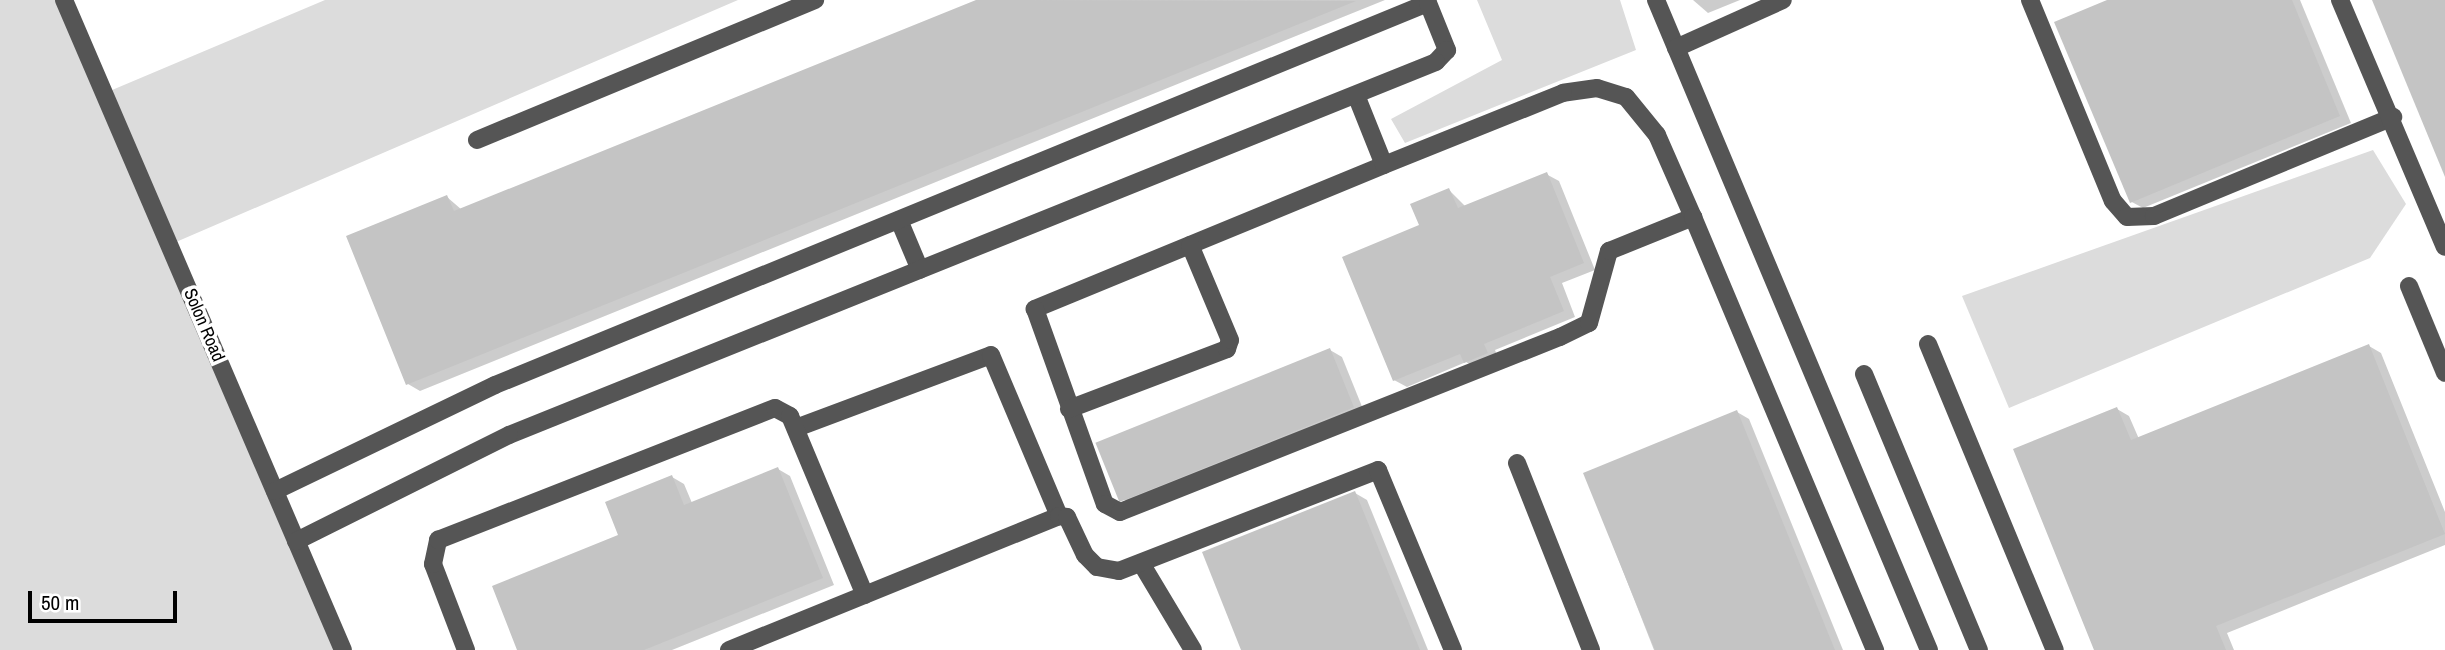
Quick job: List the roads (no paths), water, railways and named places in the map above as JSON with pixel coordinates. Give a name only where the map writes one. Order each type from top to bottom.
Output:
[{"type":"street","name":"Solon Road","points":[[64,0],[343,650]]},
{"type":"street","points":[[477,140],[815,0]]},
{"type":"street","points":[[1656,0],[1929,650]]},
{"type":"street","points":[[1676,48],[1783,0]]},
{"type":"street","points":[[2030,0],[2113,201],[2127,217],[2154,216],[2393,117]]},
{"type":"street","points":[[2340,0],[2393,117],[2445,247]]},
{"type":"street","points":[[275,491],[495,385],[1428,1],[1447,50],[1436,62],[509,435],[296,541]]},
{"type":"street","points":[[1693,217],[1609,251],[1589,323],[1121,512],[1105,504],[1069,409],[1072,399],[1035,309],[1563,93],[1597,88],[1626,97],[1657,135],[1693,217],[1875,650]]},
{"type":"street","points":[[1356,95],[1384,165]]},
{"type":"street","points":[[899,220],[920,270]]},
{"type":"street","points":[[1069,409],[1227,349],[1230,340],[1190,245]]},
{"type":"street","points":[[2409,286],[2445,373]]},
{"type":"street","points":[[1928,344],[2055,650]]},
{"type":"street","points":[[796,428],[991,355],[1059,516]]},
{"type":"street","points":[[1864,374],[1979,650]]},
{"type":"street","points":[[466,650],[433,564],[438,540],[775,408],[790,416],[796,428],[865,595]]},
{"type":"street","points":[[1517,463],[1591,650]]},
{"type":"street","points":[[729,650],[1059,516],[1067,517],[1097,566],[1119,571],[1378,470],[1453,650]]},
{"type":"street","points":[[1141,562],[1193,650]]}]
